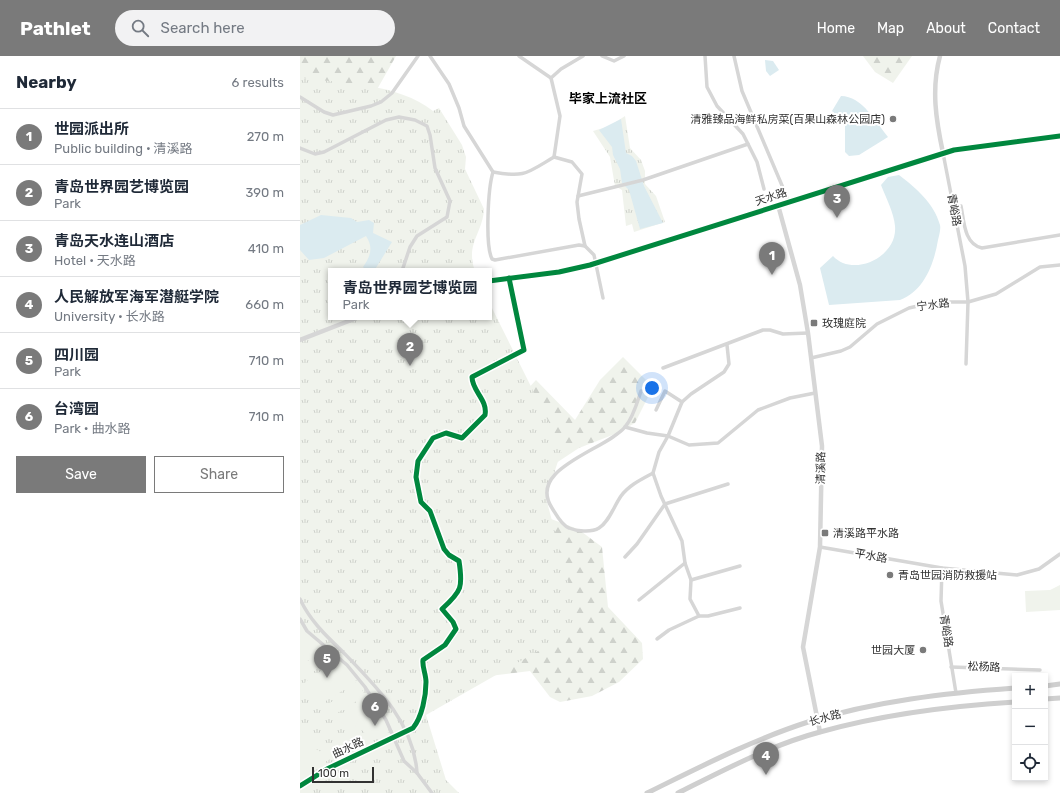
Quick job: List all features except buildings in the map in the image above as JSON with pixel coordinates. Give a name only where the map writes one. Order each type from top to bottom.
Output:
[{"type":"main road","points":[[1048,686],[1060,684]]},
{"type":"main road","name":"长水路","points":[[647,793],[726,754],[817,720],[903,700],[956,693],[1012,688]]},
{"type":"main road","points":[[1048,699],[1060,698]]},
{"type":"main road","name":"长水路","points":[[678,793],[732,766],[820,732],[906,714],[964,705],[1012,702]]},
{"type":"street","points":[[300,97],[324,112],[333,115],[371,106],[381,102],[392,93],[418,56]]},
{"type":"street","points":[[430,56],[449,84],[459,108],[464,126],[493,172],[512,176],[523,175],[554,157],[572,162],[580,170],[581,182],[578,196],[579,219],[585,246],[594,255],[603,298]]},
{"type":"street","points":[[519,56],[551,78],[560,116],[554,157]]},
{"type":"street","points":[[551,78],[561,69],[583,56]]},
{"type":"street","points":[[602,56],[614,61],[624,56]]},
{"type":"street","points":[[704,56],[707,87],[717,106],[743,134],[757,162],[764,189]]},
{"type":"street","points":[[734,56],[742,91],[789,202]]},
{"type":"street","name":"青峪路","points":[[940,56],[934,90],[936,121],[965,266],[968,302],[966,364]]},
{"type":"street","points":[[300,148],[315,154],[324,152],[386,120],[399,117],[415,120],[426,126],[430,135],[435,168],[450,201],[447,217],[417,236],[410,247],[403,268]]},
{"type":"street","name":"天水路","points":[[492,281],[559,272],[596,263],[954,150],[1060,136]]},
{"type":"street","points":[[578,196],[616,188],[643,180],[748,144]]},
{"type":"street","points":[[493,172],[489,186],[488,204],[492,258],[495,260],[579,245],[585,246]]},
{"type":"street","name":"清溪路","points":[[778,205],[800,285],[808,333],[822,446],[820,547],[803,647],[820,732]]},
{"type":"street","points":[[953,207],[961,206],[968,239],[977,247],[982,248],[1060,235]]},
{"type":"street","name":"宁水路","points":[[811,358],[841,351],[850,347],[877,324],[909,308],[935,302],[968,302],[996,294],[1040,267],[1060,265]]},
{"type":"street","points":[[406,731],[413,728],[417,722],[423,704],[426,683],[423,660],[445,645],[456,629],[453,622],[442,609],[458,595],[462,584],[459,561],[449,555],[444,548],[430,511],[421,502],[416,477],[418,460],[433,438],[446,433],[462,438],[485,415],[485,404],[473,385],[472,377],[481,371],[502,363],[524,350],[509,278]]},
{"type":"street","points":[[300,340],[351,320]]},
{"type":"street","points":[[663,368],[727,345],[763,330],[770,330],[783,334],[808,333]]},
{"type":"street","points":[[699,616],[690,599],[691,580],[685,563],[682,541],[653,474],[659,452],[668,436],[682,402],[691,394],[724,372],[729,364],[727,345]]},
{"type":"street","points":[[641,391],[625,427],[612,440],[560,468],[549,482],[546,491],[546,500],[566,527],[573,530],[596,530],[603,525],[622,495],[634,484],[653,474]]},
{"type":"street","points":[[656,410],[665,391],[682,402]]},
{"type":"street","points":[[625,427],[647,433],[668,436],[688,445],[718,443],[758,410],[790,398],[815,393]]},
{"type":"street","points":[[625,557],[637,544],[665,504],[728,484]]},
{"type":"street","name":"平水路","points":[[820,547],[942,568],[1017,575],[1039,569],[1060,554]]},
{"type":"street","points":[[639,600],[685,563]]},
{"type":"street","points":[[691,580],[740,566]]},
{"type":"street","name":"青峪路","points":[[942,568],[942,601],[956,693]]},
{"type":"street","points":[[300,600],[315,623],[376,686],[397,715],[406,731],[416,760],[417,773]]},
{"type":"street","points":[[657,639],[669,630],[699,616],[720,614],[740,608]]},
{"type":"street","points":[[300,619],[307,631],[347,665],[364,687],[386,720],[404,761],[417,773],[432,793]]},
{"type":"street","name":"松杨路","points":[[951,667],[1040,670]]},
{"type":"street","name":"曲水路","points":[[300,786],[327,769],[406,731]]},
{"type":"green space","points":[[300,56],[396,56],[367,107],[300,138]]},
{"type":"green space","points":[[863,56],[912,56],[893,83],[875,72]]},
{"type":"green space","points":[[300,70],[302,78],[370,86],[404,95],[433,111],[439,108],[462,145],[466,157],[465,169],[484,209],[481,225],[473,246],[472,262],[474,268],[328,268],[328,320],[492,320],[492,308],[562,449],[546,498],[580,627],[426,715],[446,780],[459,793],[300,793]]},
{"type":"green space","points":[[625,116],[630,148],[641,160],[645,171],[645,184],[656,196],[665,222],[634,232],[632,224],[626,226],[622,190],[615,186],[610,157],[593,131],[610,126]]},
{"type":"green space","points":[[623,357],[653,387],[635,423],[615,434],[579,448],[544,471],[543,516],[578,529],[602,547],[608,607],[642,643],[643,659],[619,682],[592,696],[560,702],[550,697],[530,671],[473,678],[510,408],[536,380],[575,420],[600,380]]},
{"type":"green space","points":[[1060,585],[1060,610],[1026,612],[1025,591],[1050,590]]},
{"type":"green space","points":[[308,634],[334,658],[318,670],[300,649],[300,639]]},
{"type":"green space","points":[[300,651],[316,670],[301,680],[300,678]]},
{"type":"green space","points":[[336,661],[349,673],[313,698],[305,682]]},
{"type":"green space","points":[[351,675],[357,682],[319,705],[315,699]]},
{"type":"green space","points":[[360,685],[365,696],[332,716],[321,708]]},
{"type":"green space","points":[[368,696],[375,706],[373,710],[361,714],[355,727],[334,719]]},
{"type":"green space","points":[[377,718],[384,721],[389,732],[371,741],[362,730],[365,721]]},
{"type":"green space","points":[[301,727],[313,747],[300,754],[300,728]]},
{"type":"green space","points":[[314,748],[332,758],[301,776],[300,758]]},
{"type":"shaded area","points":[[765,60],[773,61],[779,70],[770,76],[766,71]]},
{"type":"shaded area","points":[[841,96],[856,100],[862,105],[888,137],[859,155],[849,156],[845,152],[845,122],[832,111]]},
{"type":"shaded area","points":[[621,119],[626,153],[632,156],[636,161],[644,186],[663,223],[640,229],[629,190],[622,183],[620,169],[613,155],[612,147],[599,130]]},
{"type":"shaded area","points":[[899,175],[912,185],[929,203],[940,225],[940,232],[931,267],[922,283],[916,290],[900,300],[829,305],[820,268],[833,256],[842,262],[852,265],[873,261],[882,255],[889,247],[894,237],[895,226],[881,185],[888,177]]},
{"type":"shaded area","points":[[321,215],[351,218],[357,222],[369,220],[374,223],[373,233],[392,242],[376,268],[363,267],[368,260],[370,252],[370,244],[366,236],[324,258],[309,260],[300,250],[300,225]]},
{"type":"cycle path","points":[[492,281],[559,272],[590,265],[954,150],[1060,136]]},
{"type":"cycle path","points":[[300,786],[327,769],[413,728],[419,718],[423,706],[426,688],[423,660],[445,645],[456,629],[453,622],[442,609],[454,598],[460,588],[461,577],[459,561],[449,555],[444,549],[430,511],[421,502],[416,477],[418,461],[433,438],[446,433],[462,438],[485,415],[484,405],[474,387],[472,377],[524,350],[509,278]]},
{"type":"place","name":"清雅臻品海鲜私房菜(百果山森林公园店)","points":[[893,119]]},
{"type":"place","name":"青岛天水连山酒店","points":[[837,218]]},
{"type":"place","name":"世园派出所","points":[[772,275]]},
{"type":"place","name":"玫瑰庭院","points":[[814,323]]},
{"type":"place","name":"青岛世界园艺博览园","points":[[410,366]]},
{"type":"place","name":"清溪路平水路","points":[[825,533]]},
{"type":"place","name":"青岛世园消防救援站","points":[[890,575]]},
{"type":"place","name":"世园大厦","points":[[923,650]]},
{"type":"place","name":"四川园","points":[[327,678]]},
{"type":"place","name":"台湾园","points":[[375,726]]},
{"type":"place","name":"人民解放军海军潜艇学院","points":[[766,775]]},
{"type":"district","name":"毕家上流社区","points":[[608,98]]}]
